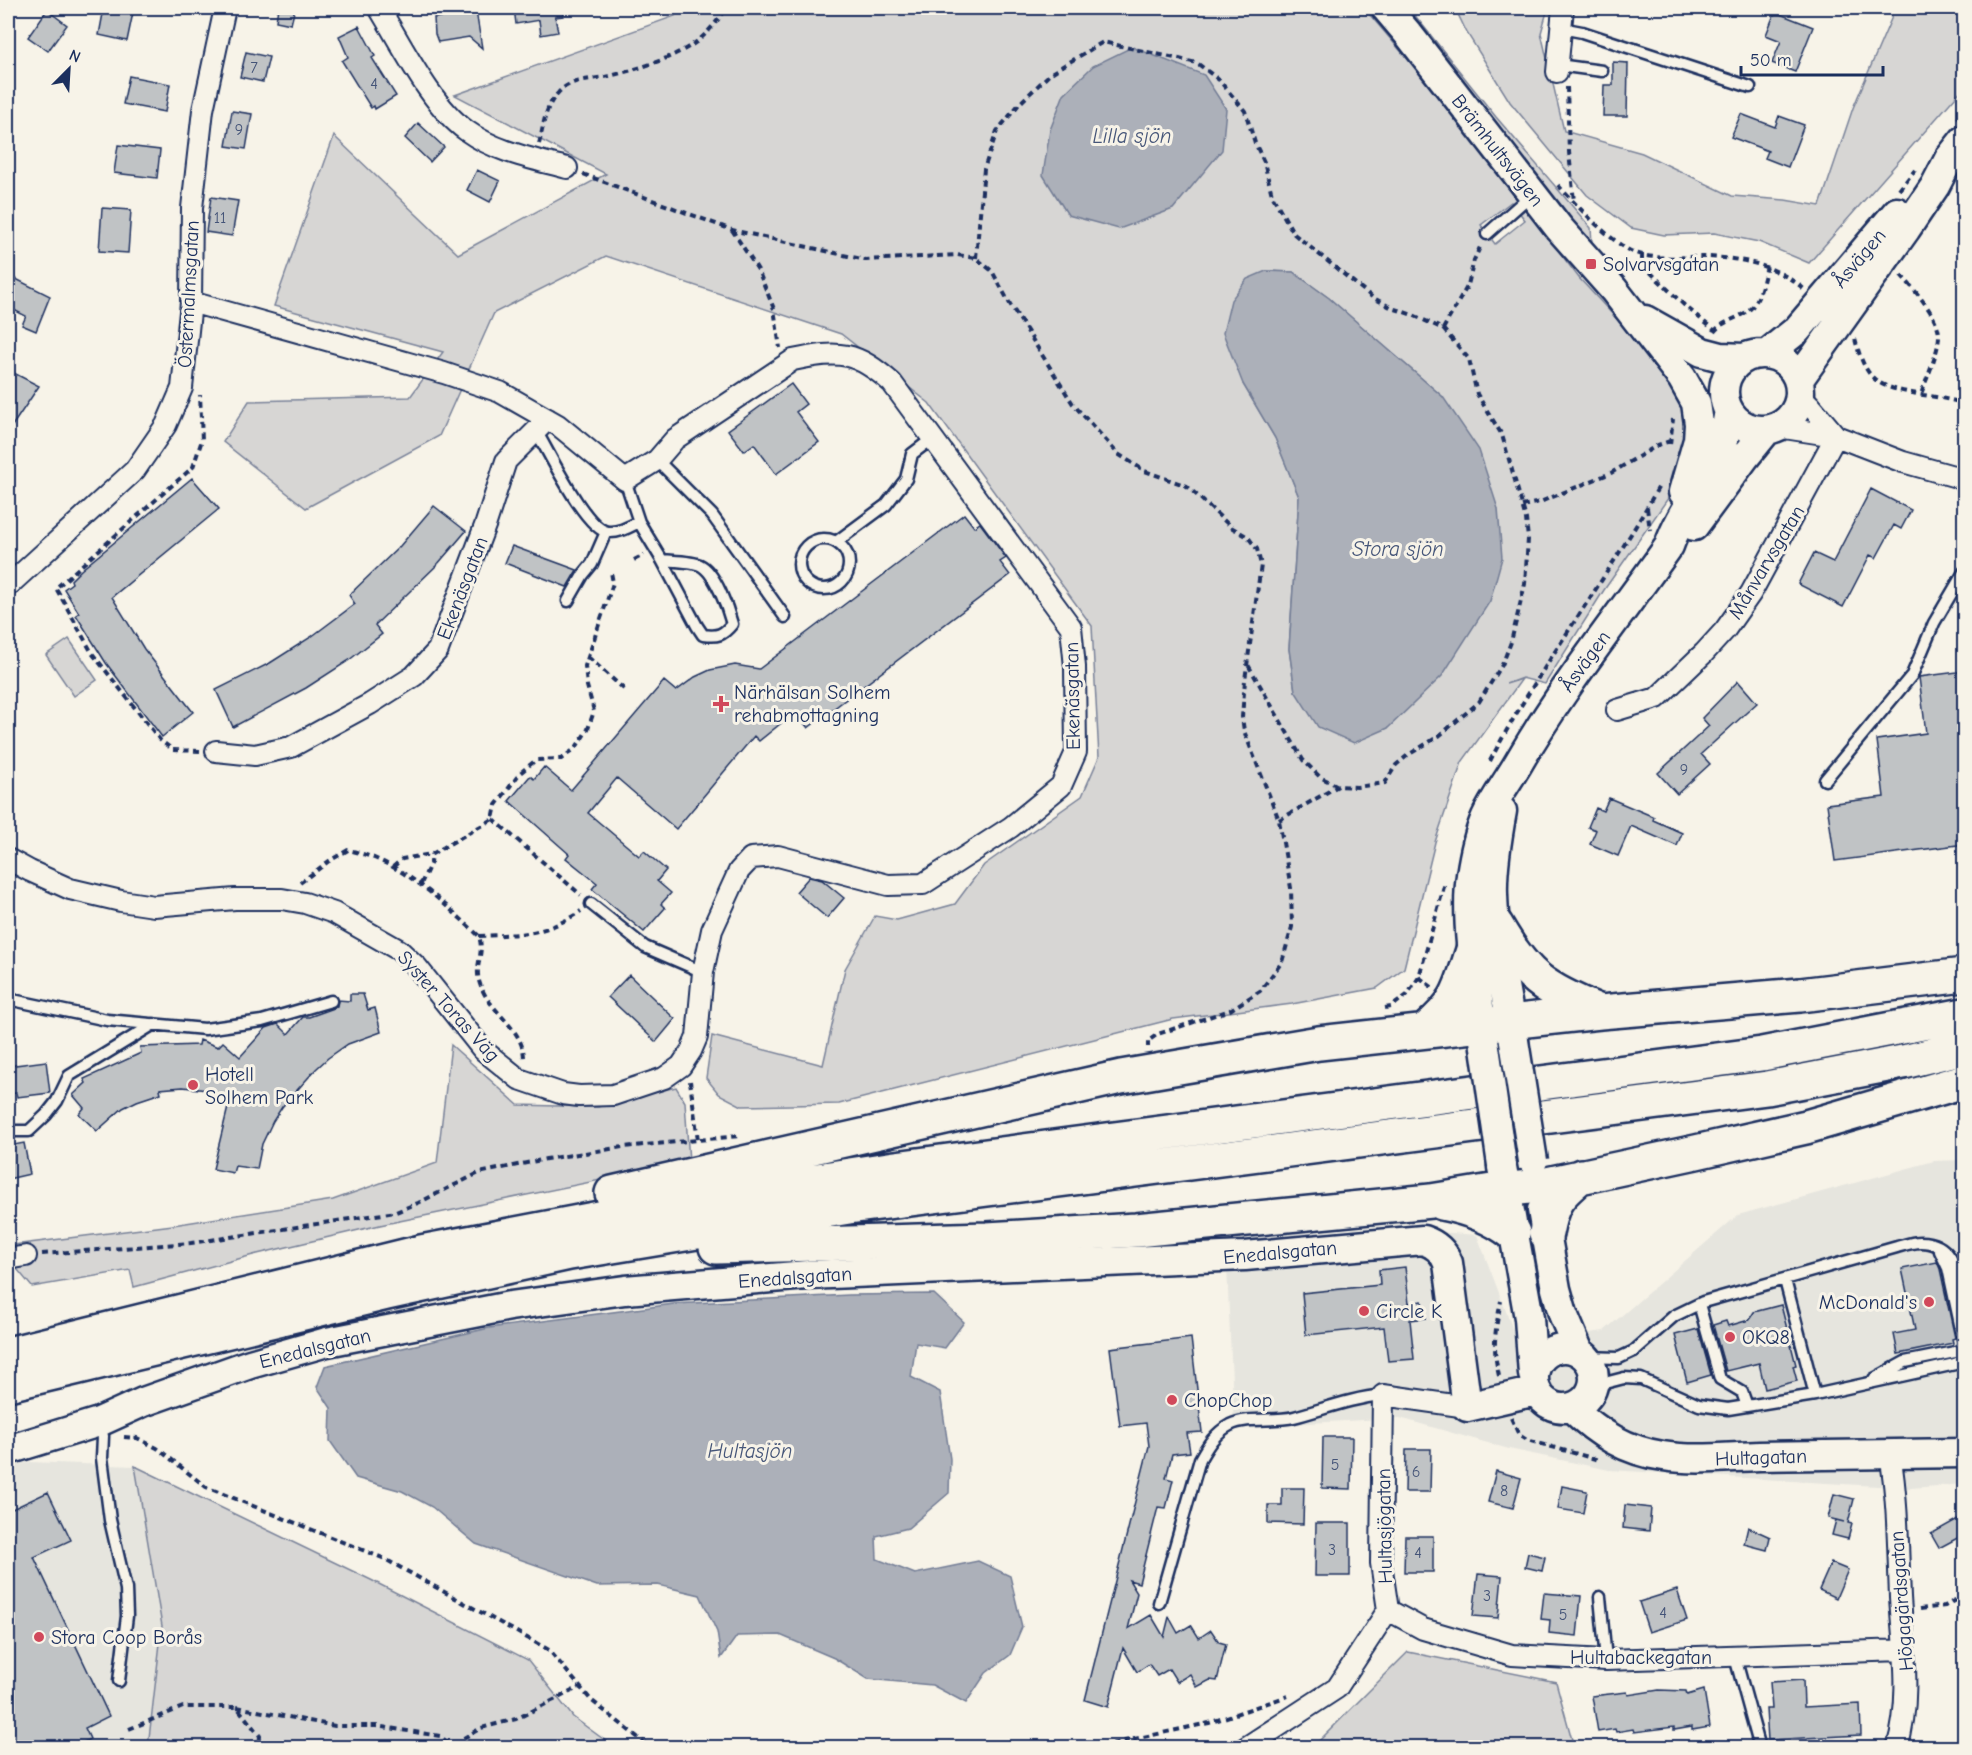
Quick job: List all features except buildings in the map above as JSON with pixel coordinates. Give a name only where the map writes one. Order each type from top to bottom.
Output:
[{"type":"highway","points":[[1496,925],[1510,950],[1525,969],[1557,993],[1600,1012]]},
{"type":"highway","points":[[1427,1029],[1453,1004],[1460,992],[1473,950]]},
{"type":"highway","points":[[421,1252],[566,1203],[1121,1077],[1319,1043],[1427,1029],[1498,1034],[1600,1012],[1800,995],[1965,975]]},
{"type":"highway","points":[[8,1354],[421,1252],[743,1191],[895,1168],[1762,1054],[1965,1015]]},
{"type":"highway","points":[[8,1384],[387,1293],[570,1253],[849,1207],[1767,1089],[1908,1061],[1965,1047]]},
{"type":"highway","points":[[570,1253],[987,1239],[1136,1230],[1431,1201],[1503,1177],[1535,1174],[1581,1176],[1806,1127],[1965,1081]]},
{"type":"highway","points":[[1546,1233],[1555,1201],[1581,1176]]},
{"type":"highway","points":[[1431,1201],[1462,1207],[1487,1216],[1513,1233]]},
{"type":"street","name":"Östermalmsgatan","points":[[8,586],[135,470],[166,425],[182,388],[191,302],[192,208],[203,110],[225,8]]},
{"type":"street","points":[[379,8],[440,107],[467,132],[501,149],[567,168]]},
{"type":"street","name":"Brämhultsvägen","points":[[1386,8],[1542,186],[1558,228],[1614,290],[1726,403]]},
{"type":"street","points":[[1558,68],[1563,8]]},
{"type":"street","name":"Åsvägen","points":[[1755,356],[1797,330],[1924,179],[1957,149]]},
{"type":"street","name":"Åsvägen","points":[[1800,388],[1935,186],[1957,149]]},
{"type":"street","name":"Brämhultsvägen","points":[[1614,290],[1682,378],[1699,413],[1698,440],[1690,471],[1659,546]]},
{"type":"street","points":[[191,302],[444,373],[500,392],[542,425],[625,480]]},
{"type":"street","name":"Brämhultsvägen","points":[[1645,320],[1708,341],[1721,357],[1755,356]]},
{"type":"street","name":"Ekenäsgatan","points":[[625,480],[657,460],[675,439],[793,360],[834,354],[857,357],[875,368],[892,383],[1071,627],[1075,667],[1076,752],[1061,786],[1011,827],[923,884],[888,885],[778,856]]},
{"type":"street","points":[[1836,436],[1810,405],[1793,369],[1784,360],[1755,356],[1735,365],[1729,374],[1726,403],[1736,420],[1745,427],[1756,430],[1773,429],[1836,436],[1903,462],[1965,478]]},
{"type":"street","points":[[1773,429],[1792,417],[1798,407],[1800,388]]},
{"type":"street","name":"Åsvägen","points":[[1498,1034],[1473,950],[1470,908],[1471,877],[1476,845],[1486,818],[1497,775],[1571,679],[1659,546],[1677,525],[1724,439],[1726,403]]},
{"type":"street","name":"Ekenäsgatan","points":[[216,751],[255,755],[291,747],[370,704],[414,676],[438,650],[486,523],[506,461],[542,425]]},
{"type":"street","name":"Åsvägen","points":[[1659,546],[1690,531],[1773,429]]},
{"type":"street","name":"Månvarvsgatan","points":[[1617,710],[1657,698],[1698,660],[1725,630],[1756,584],[1836,436]]},
{"type":"street","name":"Åsvägen","points":[[1497,775],[1493,893],[1496,925],[1498,1034]]},
{"type":"street","name":"Syster Toras Väg","points":[[8,859],[70,889],[121,901],[154,906],[235,899],[282,899],[305,903],[334,913],[399,950],[417,967],[483,1050],[519,1079],[563,1094],[579,1096],[614,1095],[664,1078],[679,1067],[691,1051],[697,1037],[703,972],[712,930],[739,871],[751,858],[778,856]]},
{"type":"street","points":[[1498,1034],[1535,1174],[1556,1289],[1563,1314],[1582,1354],[1593,1370],[1593,1386],[1589,1395],[1572,1408]]},
{"type":"street","points":[[1498,1034],[1503,1177],[1529,1318],[1535,1383]]},
{"type":"street","name":"Enedalsgatan","points":[[8,1450],[101,1429],[143,1402],[239,1368],[327,1342],[521,1304],[625,1290],[808,1275],[1245,1256],[1423,1240],[1442,1251],[1448,1263],[1467,1407]]},
{"type":"street","points":[[1535,1383],[1536,1365],[1550,1351],[1560,1348],[1582,1354]]},
{"type":"street","points":[[1383,1395],[1467,1407],[1535,1383]]},
{"type":"street","name":"Hultagatan","points":[[1535,1383],[1544,1401],[1552,1407],[1572,1408],[1604,1436],[1636,1449],[1662,1456],[1711,1459],[1756,1456],[1965,1453]]},
{"type":"street","name":"Hultasjögatan","points":[[1245,1748],[1337,1688],[1388,1610],[1381,1563],[1383,1395]]},
{"type":"street","name":"Högagärdsgatan","points":[[1890,1454],[1907,1683],[1903,1729],[1897,1748]]},
{"type":"street","name":"Hultabackegatan","points":[[1388,1610],[1423,1629],[1512,1655],[1606,1660],[1903,1650]]},
{"type":"lane","points":[[1561,28],[1582,32],[1750,87]]},
{"type":"lane","points":[[1558,68],[1602,71]]},
{"type":"lane","points":[[1487,234],[1542,186]]},
{"type":"lane","points":[[542,425],[580,508],[595,526],[606,532],[617,532],[639,522]]},
{"type":"lane","points":[[836,542],[886,505],[906,479],[912,454],[933,438]]},
{"type":"lane","points":[[657,460],[712,515],[785,617]]},
{"type":"lane","points":[[625,480],[639,522],[703,635],[724,634],[732,624],[729,611],[711,576],[700,565],[662,560]]},
{"type":"lane","points":[[568,601],[592,564],[606,532]]},
{"type":"lane","points":[[828,539],[836,542],[847,553],[846,576],[840,582],[826,588],[811,585],[801,572],[801,555],[805,548],[819,540],[828,539]]},
{"type":"lane","points":[[1825,780],[1912,675],[1934,623],[1965,572]]},
{"type":"lane","points":[[591,904],[645,947],[703,972]]},
{"type":"lane","points":[[8,999],[107,1020],[205,1029],[262,1021],[331,1001]]},
{"type":"lane","points":[[8,1131],[29,1131],[57,1101],[69,1076],[154,1024]]},
{"type":"lane","points":[[1582,1354],[1619,1358],[1634,1352],[1674,1316],[1699,1304],[1921,1242],[1938,1246],[1953,1258],[1965,1301]]},
{"type":"lane","points":[[1866,1384],[1905,1362],[1960,1351],[1965,1344],[1948,1268],[1938,1246]]},
{"type":"lane","points":[[1785,1280],[1815,1395]]},
{"type":"lane","points":[[1699,1304],[1720,1379],[1742,1392],[1747,1406]]},
{"type":"lane","points":[[1593,1386],[1624,1378],[1641,1379],[1699,1405],[1728,1409],[1815,1395],[1955,1364],[1965,1359]]},
{"type":"lane","points":[[1159,1603],[1200,1460],[1218,1432],[1232,1424],[1292,1417],[1339,1403],[1383,1395]]},
{"type":"lane","points":[[101,1429],[102,1458],[110,1520],[126,1589],[127,1616],[119,1681]]},
{"type":"lane","points":[[1600,1597],[1606,1660]]},
{"type":"lane","points":[[1736,1657],[1760,1748]]},
{"type":"path","points":[[535,159],[544,117],[549,104],[560,90],[574,81],[608,76],[650,64],[693,44],[727,8]]},
{"type":"path","points":[[976,258],[984,169],[997,131],[1051,73],[1103,42],[1197,63],[1219,80],[1245,111],[1255,143],[1264,162],[1272,195],[1294,234],[1372,297],[1392,308],[1443,329],[1469,359],[1477,394],[1502,435],[1522,506],[1528,539],[1525,584],[1510,642],[1502,665],[1479,702],[1439,736],[1396,765],[1384,783],[1357,787],[1338,786],[1320,777],[1303,760],[1247,663]]},
{"type":"path","points":[[1558,68],[1567,84],[1569,152],[1574,203]]},
{"type":"path","points":[[567,168],[732,230],[866,260],[957,255],[976,258],[992,271],[1073,404],[1118,454],[1145,471],[1187,486],[1231,527],[1248,537],[1257,549],[1261,565],[1242,717],[1244,731],[1279,820],[1291,888],[1292,927],[1282,962],[1260,991],[1230,1010],[1158,1034],[1148,1041],[1148,1047]]},
{"type":"path","points":[[1542,186],[1574,203],[1624,246],[1642,254],[1665,258],[1721,256],[1744,260],[1784,275],[1806,290]]},
{"type":"path","points":[[732,230],[758,270],[774,309],[783,366]]},
{"type":"path","points":[[1443,329],[1468,285],[1473,260],[1487,234]]},
{"type":"path","points":[[1642,254],[1645,267],[1698,317],[1708,341]]},
{"type":"path","points":[[1708,341],[1719,325],[1752,308],[1767,267]]},
{"type":"path","points":[[1894,268],[1907,282],[1938,326],[1937,346],[1921,394]]},
{"type":"path","points":[[1853,331],[1862,363],[1876,381],[1893,390],[1965,403]]},
{"type":"path","points":[[200,395],[202,440],[193,467],[56,588],[92,653],[160,740],[173,750],[216,751]]},
{"type":"path","points":[[1668,453],[1673,415]]},
{"type":"path","points":[[1522,506],[1540,502],[1611,473],[1671,441]]},
{"type":"path","points":[[1497,775],[1512,718],[1647,507],[1659,487],[1662,476]]},
{"type":"path","points":[[1647,507],[1659,546]]},
{"type":"path","points":[[393,867],[402,859],[432,854],[493,819],[496,805],[520,773],[536,760],[561,759],[574,749],[588,729],[594,711],[587,686],[585,666],[613,583],[611,572]]},
{"type":"path","points":[[587,656],[625,690]]},
{"type":"path","points":[[1279,820],[1338,786]]},
{"type":"path","points":[[479,936],[543,931],[561,924],[591,904],[493,819]]},
{"type":"path","points":[[282,899],[328,861],[348,850],[393,867],[421,884],[479,936],[482,945],[477,976],[486,996],[520,1038],[524,1048],[524,1060],[519,1079]]},
{"type":"path","points":[[421,884],[431,862],[432,854]]},
{"type":"path","points":[[1381,1009],[1390,1007],[1407,995],[1419,977],[1446,879]]},
{"type":"path","points":[[1138,1050],[1156,1046]]},
{"type":"path","points":[[679,1067],[690,1081],[698,1140]]},
{"type":"path","points":[[17,1258],[191,1243],[396,1212],[479,1173],[557,1157],[623,1147],[744,1135]]},
{"type":"path","points":[[101,1429],[137,1438],[157,1448],[206,1487],[385,1559],[549,1650],[591,1700],[651,1748]]},
{"type":"path","points":[[1901,1612],[1945,1606],[1965,1595]]},
{"type":"path","points":[[463,1748],[462,1739],[481,1728],[516,1719],[580,1687]]},
{"type":"path","points":[[1092,1748],[1209,1723],[1295,1693]]},
{"type":"path","points":[[129,1729],[183,1707],[237,1707],[335,1726],[376,1726],[440,1736],[454,1748]]},
{"type":"path","points":[[237,1707],[260,1736],[259,1748]]},
{"type":"shaded area","points":[[680,8],[1364,8],[1463,124],[1579,278],[1663,369],[1683,397],[1688,434],[1671,494],[1604,590],[1545,684],[1522,678],[1506,684],[1522,679],[1462,762],[1435,842],[1404,968],[1377,988],[1292,1004],[1173,1019],[839,1104],[742,1106],[719,1094],[706,1078],[712,1036],[823,1065],[845,969],[875,916],[897,920],[955,904],[984,865],[1082,796],[1099,757],[1092,626],[929,403],[841,334],[606,256],[494,313],[439,436],[306,508],[223,442],[249,401],[410,397],[443,352],[274,306],[334,136],[458,254],[606,174],[455,95],[675,16]],"holes":[[[1511,202],[1525,220],[1495,244],[1481,225]],[[1266,271],[1293,272],[1329,298],[1443,397],[1295,691],[1289,649],[1299,497],[1275,438],[1243,384]]]},
{"type":"shaded area","points":[[1400,8],[1409,8],[1496,117],[1591,228],[1592,243],[1581,234]]},
{"type":"shaded area","points":[[1455,8],[1548,8],[1541,33],[1564,131],[1642,153],[1732,196],[1785,200],[1820,206],[1853,108],[1891,19],[1893,8],[1964,8],[1964,87],[1809,263],[1759,242],[1714,233],[1664,235],[1631,228],[1587,195],[1510,102],[1467,33]]},
{"type":"shaded area","points":[[69,639],[97,680],[74,696],[46,655]]},
{"type":"shaded area","points":[[451,1045],[518,1105],[598,1107],[676,1087],[685,1102],[689,1162],[380,1225],[253,1255],[134,1287],[130,1270],[32,1287],[8,1258],[8,1247],[13,1245],[173,1225],[333,1200],[437,1163]]},
{"type":"shaded area","points":[[1964,1160],[1964,1484],[1911,1488],[1609,1470],[1509,1449],[1400,1418],[1234,1427],[1226,1244],[1401,1229],[1477,1235],[1518,1343],[1604,1331],[1738,1215],[1934,1161]]},
{"type":"shaded area","points":[[29,1462],[135,1466],[162,1626],[148,1747],[8,1748],[8,1467]]},
{"type":"shaded area","points":[[135,1466],[371,1580],[528,1660],[573,1717],[614,1747],[148,1747],[162,1626]]},
{"type":"shaded area","points":[[1408,1652],[1556,1682],[1574,1747],[1313,1747]]},
{"type":"water","name":"Lilla sjön","points":[[1132,47],[1204,75],[1226,109],[1222,150],[1173,209],[1119,229],[1068,215],[1043,175],[1050,130],[1064,94],[1093,66]]},
{"type":"water","name":"Stora sjön","points":[[1266,271],[1293,272],[1329,298],[1443,397],[1479,450],[1498,509],[1502,558],[1490,601],[1442,676],[1388,728],[1354,743],[1318,727],[1295,691],[1289,649],[1299,497],[1275,438],[1243,384],[1223,333],[1231,300],[1247,279]]},
{"type":"water","name":"Hultasjön","points":[[934,1294],[964,1322],[945,1348],[916,1343],[911,1377],[940,1392],[950,1459],[949,1493],[908,1528],[876,1536],[877,1559],[915,1574],[978,1561],[1010,1576],[1022,1627],[1010,1655],[986,1673],[966,1703],[932,1685],[868,1679],[834,1658],[780,1635],[737,1636],[721,1658],[717,1632],[700,1595],[658,1585],[597,1586],[476,1544],[432,1507],[402,1491],[356,1478],[330,1441],[331,1408],[317,1387],[325,1366],[489,1328],[674,1304],[849,1295]]},
{"type":"place","name":"Solvarvsgatan","points":[[1591,264]]},
{"type":"place","name":"Närhälsan Solhem rehabmottagning","points":[[721,704]]},
{"type":"place","name":"Hotell Solhem Park","points":[[193,1085]]},
{"type":"place","name":"McDonald's","points":[[1929,1302]]},
{"type":"place","name":"Circle K","points":[[1364,1311]]},
{"type":"place","name":"OKQ8","points":[[1730,1337]]},
{"type":"place","name":"ChopChop","points":[[1172,1400]]},
{"type":"place","name":"Stora Coop Borås","points":[[39,1637]]}]
